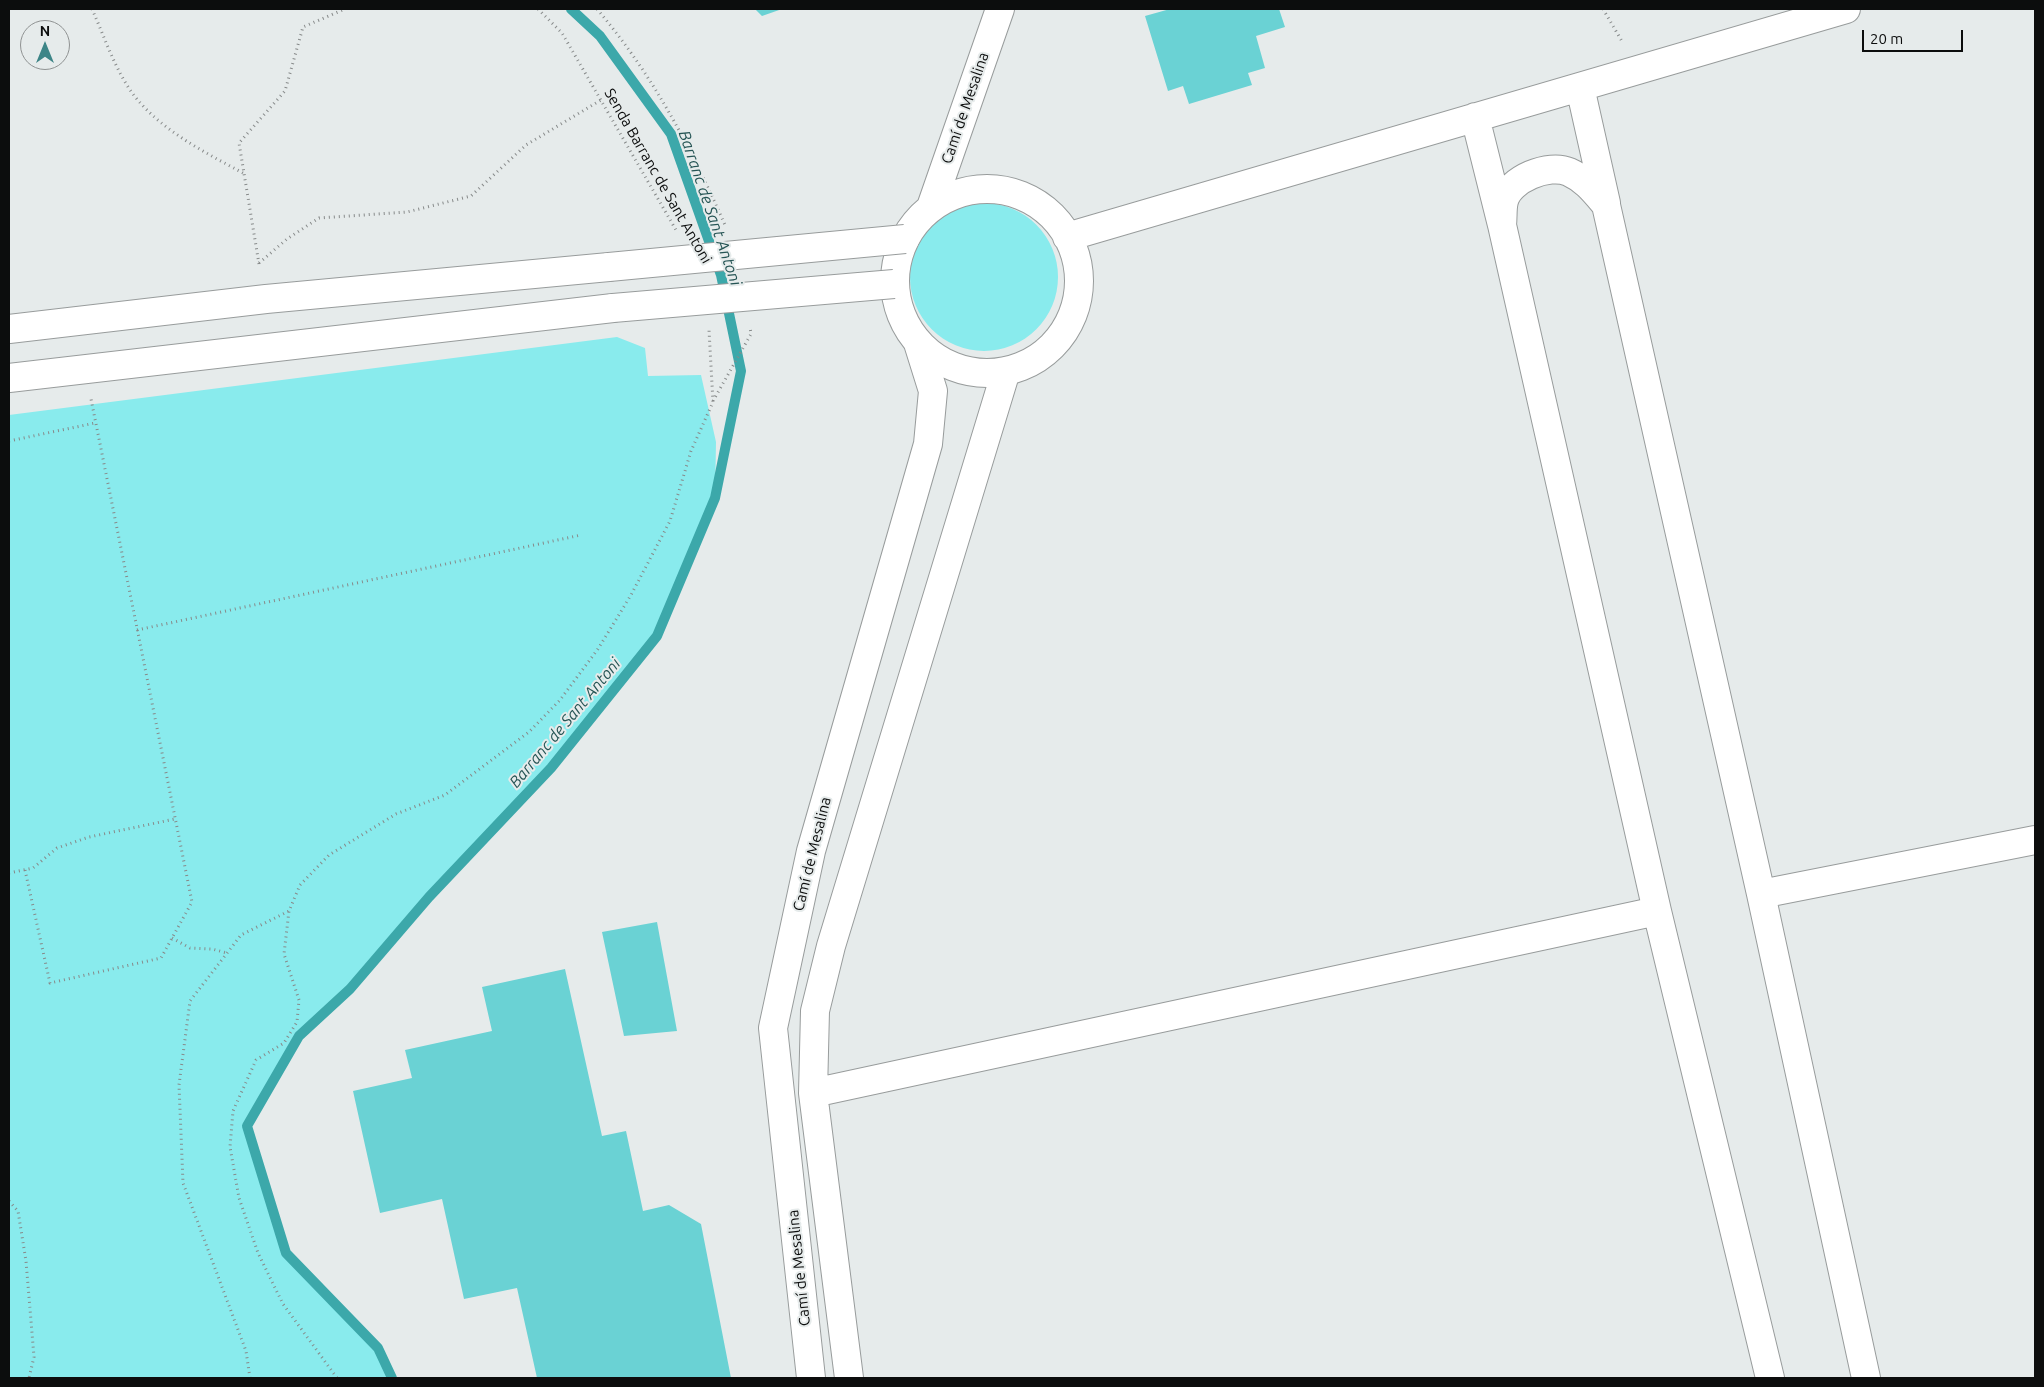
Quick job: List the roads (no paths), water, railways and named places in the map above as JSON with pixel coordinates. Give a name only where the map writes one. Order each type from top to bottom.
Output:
[{"type":"street","name":"Camí de Mesalina","points":[[932,207],[1000,9]]},
{"type":"street","points":[[1067,237],[1475,116],[1846,9]]},
{"type":"street","points":[[1580,87],[1761,894],[1866,1378]]},
{"type":"street","points":[[1475,116],[1502,224],[1657,911],[1770,1378]]},
{"type":"street","points":[[1502,224],[1504,199],[1520,180],[1544,170],[1567,171],[1589,184],[1606,205]]},
{"type":"street","points":[[985,189],[1014,193],[1040,206],[1061,225],[1067,237],[1074,251],[1079,279],[1074,310],[1059,338],[1035,359],[1006,371],[973,372],[943,362],[918,343],[901,316],[894,284],[898,253],[911,227],[932,207],[957,194],[985,189]]},
{"type":"street","points":[[9,329],[266,299],[906,239]]},
{"type":"street","points":[[9,378],[613,308],[894,284]]},
{"type":"street","name":"Camí de Mesalina","points":[[811,1378],[773,1028],[811,851],[928,444],[933,391],[918,343]]},
{"type":"street","points":[[849,1378],[813,1093],[815,1011],[831,946],[1006,371]]},
{"type":"street","points":[[1761,894],[2035,840]]},
{"type":"street","points":[[813,1093],[1657,911]]},
{"type":"waterway","name":"Barranc de Sant Antoni","points":[[392,1378],[378,1348],[286,1253],[247,1126],[299,1036],[350,989],[429,897],[551,768],[657,636],[715,498],[741,371],[721,275],[671,134],[600,36],[571,9]]}]
